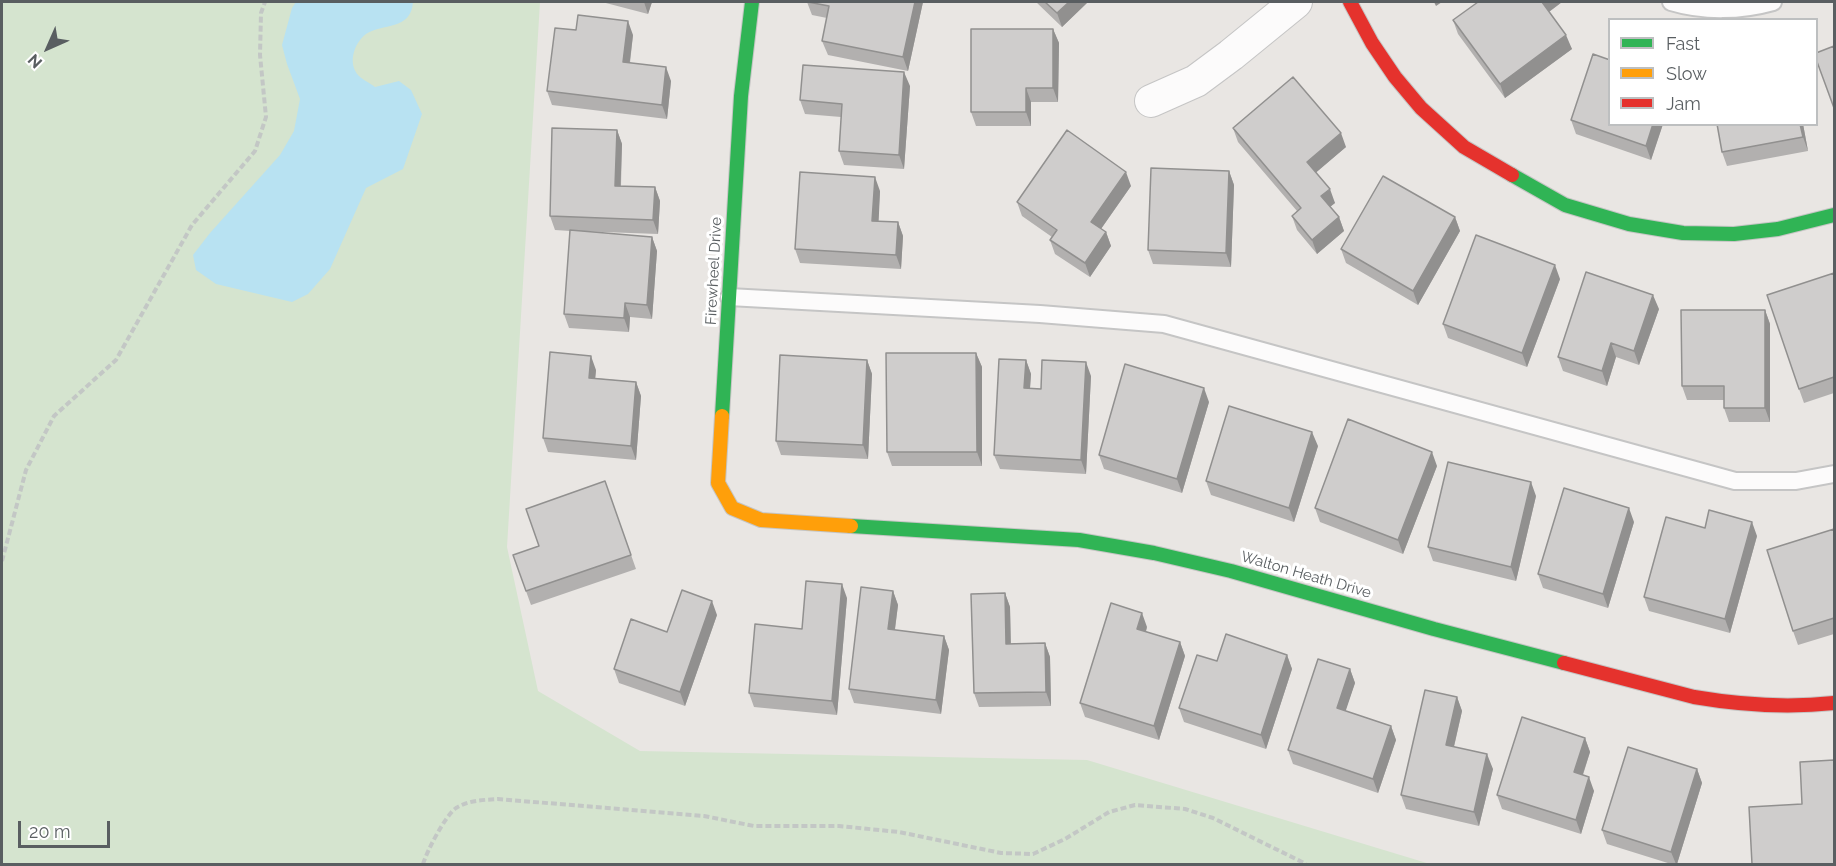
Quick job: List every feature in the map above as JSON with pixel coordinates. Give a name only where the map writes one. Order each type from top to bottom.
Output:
[{"type":"street","name":"Firewheel Drive","points":[[752,2],[741,96],[718,483],[732,508],[761,520]]},
{"type":"street","points":[[1150,101],[1196,81],[1296,2]]},
{"type":"street","points":[[1350,2],[1372,43],[1395,77],[1421,108],[1464,147],[1564,205],[1629,224],[1683,233],[1734,234],[1778,229],[1834,215]]},
{"type":"street","name":"Walton Heath Drive","points":[[761,520],[1079,540],[1154,553],[1231,571],[1694,698],[1734,704],[1761,705],[1834,703]]},
{"type":"lane","points":[[1671,2],[1722,9],[1773,2]]},
{"type":"lane","points":[[729,297],[1040,314],[1164,324],[1735,481],[1796,481],[1834,474]]},
{"type":"path","points":[[2,561],[26,470],[54,416],[116,360],[192,225],[255,151],[266,117],[260,55],[261,13],[265,2]]},
{"type":"path","points":[[423,864],[434,839],[455,809],[476,800],[498,799],[704,816],[754,826],[839,826],[899,832],[1001,853],[1022,854],[1032,854],[1065,839],[1109,812],[1135,805],[1185,810],[1213,818],[1306,864]]},
{"type":"green space","points":[[2,2],[540,2],[507,547],[538,691],[640,751],[1087,760],[1430,864],[2,864]]},
{"type":"water","points":[[296,2],[413,2],[407,18],[395,25],[366,34],[362,38],[355,48],[353,66],[359,76],[375,87],[399,81],[411,90],[422,114],[403,169],[366,188],[330,269],[308,294],[292,302],[216,284],[196,270],[193,255],[280,155],[294,131],[300,99],[282,45],[292,8]]},
{"type":"building","points":[[808,2],[915,2],[903,57],[822,41],[829,6]]},
{"type":"building","points":[[1045,2],[1069,2],[1057,13]]},
{"type":"building","points":[[1478,2],[1542,2],[1566,35],[1500,84],[1453,20]]},
{"type":"building","points":[[578,15],[628,21],[623,62],[666,67],[662,105],[547,91],[555,28],[576,30]]},
{"type":"building","points":[[971,29],[1053,29],[1053,88],[1026,88],[1026,112],[971,112]]},
{"type":"building","points":[[1834,46],[1834,108],[1818,64],[1818,52]]},
{"type":"building","points":[[1593,54],[1608,59],[1608,126],[1652,126],[1646,146],[1571,120]]},
{"type":"building","points":[[803,65],[904,72],[899,155],[839,151],[842,104],[800,100]]},
{"type":"building","points":[[1293,77],[1341,133],[1307,162],[1330,189],[1321,196],[1339,217],[1312,240],[1292,216],[1301,208],[1233,128]]},
{"type":"building","points":[[1717,126],[1800,126],[1803,137],[1722,152]]},
{"type":"building","points":[[552,128],[617,130],[615,186],[655,187],[653,220],[550,216]]},
{"type":"building","points":[[1067,130],[1126,172],[1091,222],[1106,232],[1085,263],[1050,240],[1057,230],[1017,202]]},
{"type":"building","points":[[1151,168],[1229,171],[1226,253],[1148,250]]},
{"type":"building","points":[[800,172],[875,177],[872,221],[898,222],[896,255],[795,249]]},
{"type":"building","points":[[1383,176],[1455,217],[1413,291],[1341,249]]},
{"type":"building","points":[[570,230],[652,237],[647,305],[625,303],[624,318],[564,314]]},
{"type":"building","points":[[1476,235],[1555,265],[1522,353],[1443,324]]},
{"type":"building","points":[[1586,272],[1653,295],[1634,351],[1611,343],[1602,371],[1558,357]]},
{"type":"building","points":[[1834,273],[1834,377],[1799,389],[1767,295]]},
{"type":"building","points":[[1681,310],[1765,310],[1765,408],[1724,408],[1724,386],[1682,386]]},
{"type":"building","points":[[550,352],[591,356],[589,378],[636,382],[631,446],[543,438]]},
{"type":"building","points":[[886,353],[976,353],[977,452],[887,452]]},
{"type":"building","points":[[780,355],[867,360],[863,445],[776,441]]},
{"type":"building","points":[[999,359],[1026,360],[1024,388],[1041,389],[1042,360],[1086,362],[1081,460],[994,455]]},
{"type":"building","points":[[1125,364],[1204,388],[1177,479],[1099,455]]},
{"type":"building","points":[[1229,406],[1312,432],[1289,508],[1206,481]]},
{"type":"building","points":[[1348,419],[1432,452],[1398,540],[1315,508]]},
{"type":"building","points":[[1448,462],[1531,482],[1511,567],[1428,547]]},
{"type":"building","points":[[605,481],[631,555],[526,591],[513,555],[539,546],[526,509]]},
{"type":"building","points":[[1564,488],[1629,508],[1603,594],[1538,574]]},
{"type":"building","points":[[1709,510],[1752,522],[1725,619],[1644,597],[1666,517],[1705,528]]},
{"type":"building","points":[[1834,529],[1834,618],[1793,631],[1767,550]]},
{"type":"building","points":[[806,581],[842,584],[832,701],[749,693],[755,624],[802,629]]},
{"type":"building","points":[[861,587],[893,591],[888,629],[944,636],[936,700],[849,689]]},
{"type":"building","points":[[682,590],[712,601],[680,692],[614,669],[631,619],[667,632]]},
{"type":"building","points":[[1005,593],[1006,644],[1045,643],[1046,692],[974,693],[971,594]]},
{"type":"building","points":[[1111,603],[1142,613],[1137,629],[1180,642],[1154,726],[1080,703]]},
{"type":"building","points":[[1226,634],[1287,655],[1261,735],[1179,708],[1197,655],[1217,661]]},
{"type":"building","points":[[1318,659],[1350,669],[1337,708],[1391,726],[1373,779],[1288,750]]},
{"type":"building","points":[[1425,690],[1457,697],[1446,745],[1487,754],[1474,812],[1401,795]]},
{"type":"building","points":[[1522,717],[1585,738],[1574,772],[1589,777],[1576,820],[1497,795]]},
{"type":"building","points":[[1628,747],[1697,769],[1671,852],[1602,830]]},
{"type":"building","points":[[1834,760],[1834,864],[1752,864],[1749,807],[1802,804],[1800,762]]},
{"type":"traffic: fast","points":[[722,416],[741,96],[752,2]]},
{"type":"traffic: fast","points":[[1512,175],[1565,205],[1629,224],[1683,233],[1734,234],[1778,229],[1834,215]]},
{"type":"traffic: fast","points":[[851,526],[1079,540],[1154,553],[1231,571],[1434,629],[1564,663]]},
{"type":"traffic: slow","points":[[722,416],[718,483],[732,508],[761,520],[851,526]]},
{"type":"traffic: jam","points":[[1350,2],[1372,43],[1395,77],[1421,108],[1464,147],[1512,175]]},
{"type":"traffic: jam","points":[[1564,663],[1712,700],[1781,705],[1834,703]]}]
